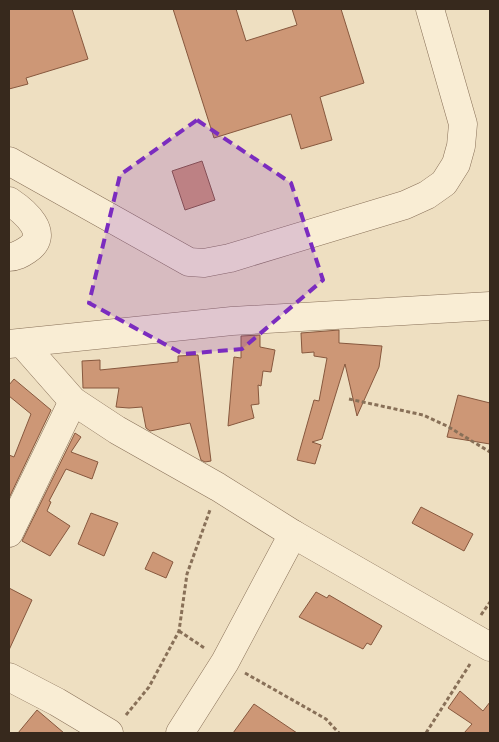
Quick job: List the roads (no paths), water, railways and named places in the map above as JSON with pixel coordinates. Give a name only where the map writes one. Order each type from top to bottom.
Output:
[{"type":"street","points":[[9,161],[188,262],[204,263],[230,258],[404,205],[427,195],[444,184],[456,164],[461,146],[463,124],[430,9]]},
{"type":"street","points":[[9,201],[26,213],[37,232],[36,242],[30,248],[16,257],[9,257]]},
{"type":"street","points":[[15,344],[232,321],[490,306]]},
{"type":"street","points":[[15,344],[73,401],[117,430],[487,645]]},
{"type":"street","points":[[9,533],[73,401]]},
{"type":"street","points":[[180,733],[225,662],[293,534]]},
{"type":"street","points":[[9,678],[57,702],[115,727]]}]
